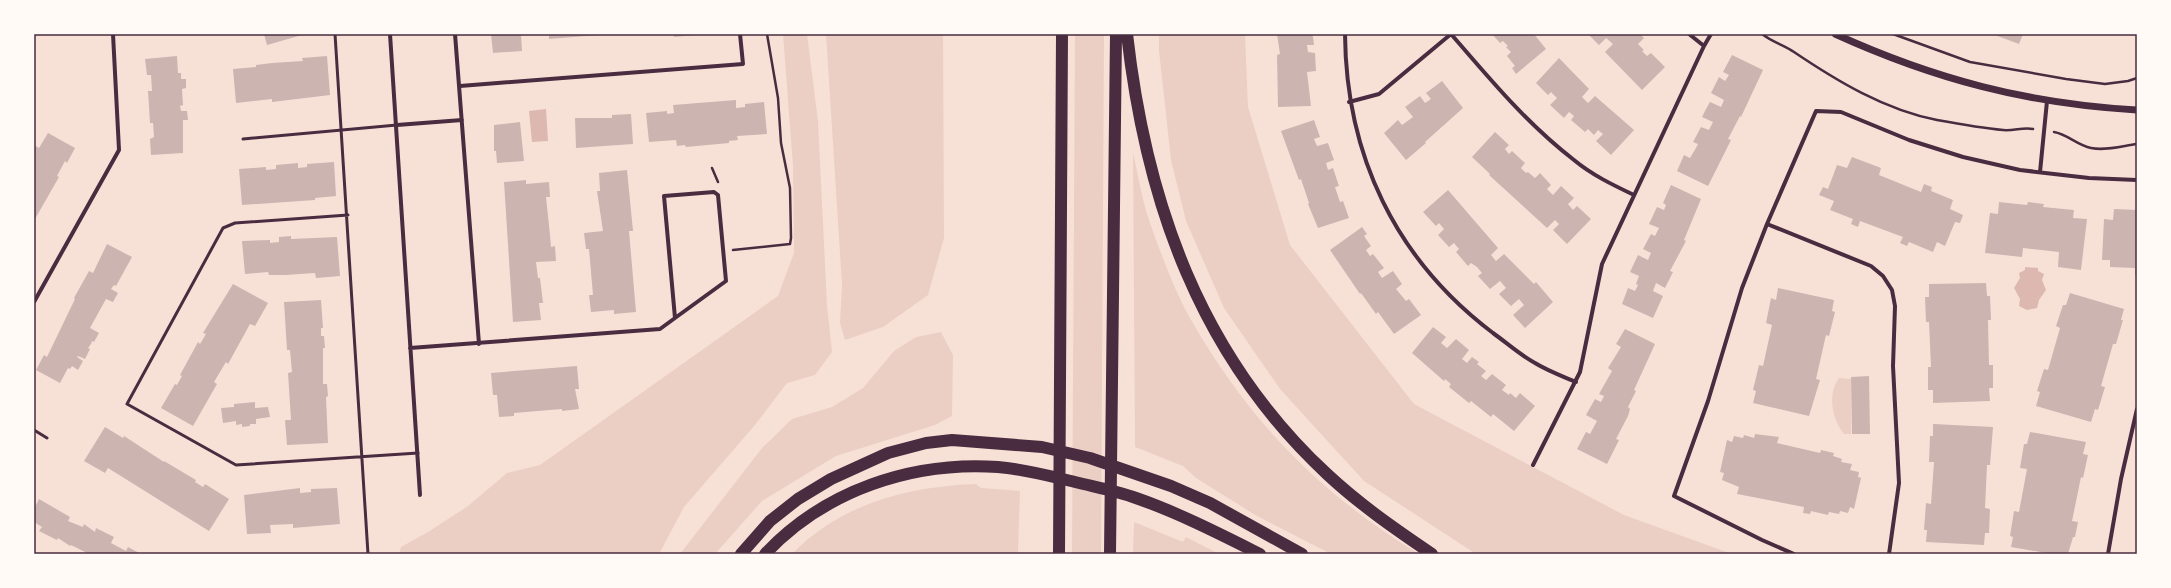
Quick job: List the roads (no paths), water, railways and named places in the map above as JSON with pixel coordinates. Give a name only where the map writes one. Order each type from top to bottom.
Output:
[{"type":"highway","points":[[1059,554],[1062,34]]},
{"type":"highway","points":[[1110,554],[1116,34]]},
{"type":"highway","points":[[1127,34],[1132,82],[1163,213],[1181,264],[1209,321],[1237,367],[1264,404],[1304,451],[1351,495],[1393,528],[1432,554]]},
{"type":"highway","points":[[741,554],[770,521],[798,498],[831,479],[888,453],[926,444],[952,440],[999,442],[1042,447],[1090,458],[1171,486],[1210,503],[1302,554]]},
{"type":"highway","points":[[764,554],[799,523],[824,506],[877,482],[906,474],[935,469],[998,467],[1030,471],[1135,497],[1170,511],[1260,554]]},
{"type":"street","points":[[34,302],[119,150],[113,34]]},
{"type":"street","points":[[390,34],[420,495]]},
{"type":"street","points":[[455,34],[479,344]]},
{"type":"street","points":[[460,86],[743,64],[740,34]]},
{"type":"street","points":[[1345,34],[1345,64],[1349,102],[1358,138],[1369,173],[1386,209],[1412,250],[1435,280],[1464,309],[1533,363],[1576,382]]},
{"type":"street","points":[[1349,102],[1378,94],[1451,34],[1507,99],[1555,144],[1574,160],[1600,178],[1634,195]]},
{"type":"street","points":[[1689,34],[1704,46]]},
{"type":"street","points":[[1533,465],[1576,382],[1602,264],[1711,34]]},
{"type":"street","points":[[1835,34],[1877,53],[1932,73],[1988,89],[2047,101],[2137,110]]},
{"type":"street","points":[[2040,172],[2047,101]]},
{"type":"street","points":[[1794,554],[1762,540],[1674,496],[1708,401],[1742,288],[1767,224],[1816,111],[1841,112],[1909,140],[1956,154],[2020,170],[2089,178],[2137,180]]},
{"type":"street","points":[[397,125],[462,120]]},
{"type":"street","points":[[410,348],[479,344],[660,329],[726,281],[718,195],[714,192],[664,196],[675,318]]},
{"type":"street","points":[[1767,224],[1871,266],[1882,276],[1892,290],[1895,306],[1893,366],[1900,483],[1889,554]]},
{"type":"street","points":[[2108,554],[2121,479],[2137,409]]},
{"type":"lane","points":[[335,34],[348,215],[368,554]]},
{"type":"lane","points":[[243,139],[397,125]]},
{"type":"lane","points":[[348,215],[235,223],[223,228],[127,404],[236,465],[418,452]]},
{"type":"lane","points":[[34,430],[47,438]]}]
